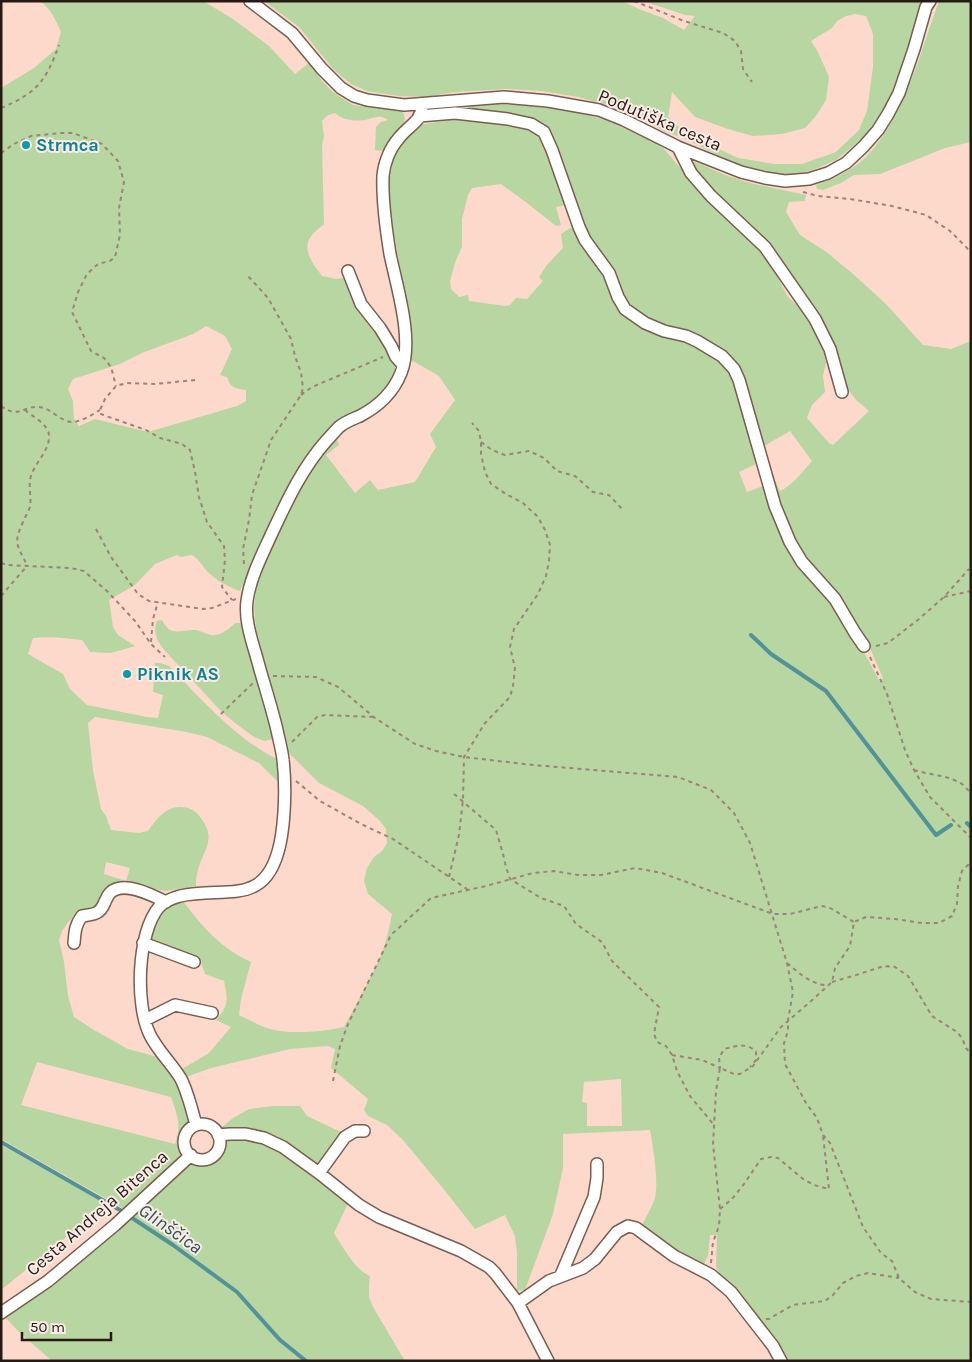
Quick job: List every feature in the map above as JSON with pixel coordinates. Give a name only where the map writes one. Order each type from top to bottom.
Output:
[{"type":"street","name":"Podutiška cesta","points":[[250,1],[292,33],[322,69],[341,88],[354,96],[404,105],[504,97],[548,101],[599,110],[624,120],[678,147],[741,172],[765,178],[785,180],[809,179],[828,173],[846,163],[878,130],[898,93],[914,49],[926,7],[930,1]]},
{"type":"street","points":[[423,104],[419,116],[398,138],[386,162],[383,175],[387,235],[403,315],[405,346],[400,374],[392,391],[378,405],[340,426],[319,449],[302,473],[261,556],[247,598],[246,610],[249,628],[282,750],[284,792],[280,842],[274,864],[266,878],[252,887],[234,892],[195,893],[172,898],[158,908],[149,924],[143,943],[140,983],[141,1006],[148,1033],[181,1080],[196,1125],[208,1125],[218,1135],[246,1134],[264,1138],[283,1147],[359,1205],[380,1217],[461,1251],[489,1267],[496,1273],[518,1303],[548,1361]]},
{"type":"street","points":[[419,116],[455,113],[508,119],[532,124],[544,132],[579,227],[585,240],[608,273],[625,309],[644,323],[697,341],[722,356],[734,369],[739,380],[781,524],[802,562],[835,599],[864,646]]},
{"type":"street","points":[[678,147],[691,173],[711,196],[765,247],[815,319],[830,349],[842,392]]},
{"type":"street","points":[[348,271],[361,304],[380,328],[392,346],[396,357],[403,365]]},
{"type":"street","points":[[74,942],[75,926],[78,920],[82,916],[96,914],[100,911],[108,894],[115,889],[131,889],[146,892],[166,902]]},
{"type":"street","points":[[143,943],[194,962]]},
{"type":"street","points":[[145,1020],[175,1006],[212,1013]]},
{"type":"street","name":"Cesta Andreja Bitenca","points":[[196,1125],[184,1137],[184,1143],[185,1149],[190,1155],[198,1159],[210,1158],[218,1149],[218,1135]]},
{"type":"street","points":[[319,1173],[345,1137],[355,1130],[364,1131]]},
{"type":"street","name":"Cesta Andreja Bitenca","points":[[1,1313],[48,1282],[115,1225],[190,1155]]},
{"type":"street","points":[[562,1275],[594,1197],[597,1164]]},
{"type":"street","points":[[518,1303],[549,1281],[583,1268],[596,1259],[617,1232],[628,1226],[636,1228],[674,1256],[711,1275],[731,1292],[773,1346],[781,1361]]},
{"type":"path","points":[[634,1],[684,21],[723,33],[735,41],[740,50],[743,68],[752,82]]},
{"type":"path","points":[[1,108],[21,99],[39,85],[53,62],[59,45]]},
{"type":"path","points":[[1,153],[31,136],[73,133],[102,144],[118,161],[124,182],[119,208],[120,235],[115,257],[110,261],[98,264],[87,274],[78,292],[72,312],[91,351],[104,358],[111,367],[116,386]]},
{"type":"path","points":[[800,191],[818,196],[892,206],[926,215],[950,231],[971,252]]},
{"type":"path","points":[[244,567],[243,549],[252,495],[271,440],[301,395],[303,388],[302,373],[294,356],[291,339],[268,298],[248,276]]},
{"type":"path","points":[[301,395],[312,387],[384,356]]},
{"type":"path","points":[[1,406],[8,411],[16,412],[41,407],[68,422],[80,421],[100,410],[105,399],[116,386],[127,383],[155,384],[196,380]]},
{"type":"path","points":[[26,410],[48,429],[49,435],[45,451],[31,474],[29,482],[29,509],[17,536],[17,545],[27,566]]},
{"type":"path","points":[[100,410],[101,414],[146,430],[160,438],[182,444],[190,450],[199,496],[207,522],[224,546],[225,560],[222,587],[232,600]]},
{"type":"path","points":[[449,877],[459,835],[463,800],[464,757],[485,723],[510,696],[515,668],[510,647],[514,629],[538,594],[546,576],[550,545],[538,517],[523,503],[491,484],[485,472],[479,431],[472,422]]},
{"type":"path","points":[[481,442],[492,450],[505,455],[529,451],[544,458],[557,471],[575,476],[593,492],[609,495],[623,510]]},
{"type":"path","points":[[96,530],[111,557],[138,594],[148,601],[180,604],[203,609],[212,608],[232,600],[247,598]]},
{"type":"path","points":[[1,563],[7,565],[72,568],[84,571],[103,587],[125,610],[165,657]]},
{"type":"path","points":[[1,596],[27,566]]},
{"type":"path","points":[[864,646],[873,647],[888,643],[919,619],[969,569]]},
{"type":"path","points":[[944,596],[971,592]]},
{"type":"path","points":[[152,644],[153,619],[158,602]]},
{"type":"path","points":[[864,646],[880,677],[914,770],[930,797],[971,838]]},
{"type":"path","points":[[221,714],[250,685],[262,676],[316,677],[338,687],[375,718],[415,744],[436,751],[464,757],[533,765],[678,777],[711,790],[734,813],[750,843],[773,914],[793,992],[788,1031],[784,1044],[785,1064],[806,1103],[817,1118],[823,1135],[829,1189],[814,1185],[778,1158],[770,1157],[761,1159],[732,1199],[720,1209]]},
{"type":"path","points":[[282,750],[294,741],[317,717],[325,715],[375,718]]},
{"type":"path","points":[[914,770],[953,780],[971,793]]},
{"type":"path","points":[[284,772],[320,801],[393,839],[468,890]]},
{"type":"path","points":[[454,794],[496,830],[510,879],[541,898],[564,906],[576,924],[602,942],[612,961],[658,1007],[654,1034],[657,1042],[666,1046],[672,1055],[690,1096],[714,1125]]},
{"type":"path","points":[[854,922],[866,917],[939,923],[952,916],[957,904],[958,886],[962,871],[971,862]]},
{"type":"path","points":[[333,1081],[340,1046],[348,1024],[391,935],[431,898],[533,873],[554,870],[578,875],[601,875],[635,868],[662,873],[773,914],[790,914],[822,906],[830,908],[854,922]]},
{"type":"path","points":[[832,982],[836,968],[850,946],[854,922]]},
{"type":"path","points":[[787,963],[816,984],[827,985]]},
{"type":"path","points":[[672,1055],[702,1060],[734,1074],[740,1074],[757,1062],[781,1027],[827,985],[884,966],[895,968],[908,976],[932,1016],[956,1032],[962,1038],[971,1054]]},
{"type":"path","points":[[711,1275],[713,1242],[719,1226],[720,1209],[713,1144],[714,1125],[716,1091],[720,1068],[719,1058],[724,1049],[738,1045],[752,1048],[756,1052],[756,1060],[748,1070]]},
{"type":"path","points":[[823,1135],[830,1143],[863,1227],[881,1253],[892,1261],[899,1278],[915,1292],[931,1299],[971,1302]]},
{"type":"path","points":[[751,1318],[769,1320],[793,1305],[825,1301],[843,1283],[856,1276],[868,1273],[899,1278]]},
{"type":"green space","points":[[40,1],[203,1],[233,19],[269,46],[295,74],[309,63],[333,92],[353,105],[403,112],[405,119],[403,126],[383,151],[375,150],[376,127],[381,122],[388,120],[386,118],[351,120],[342,118],[335,113],[328,115],[322,121],[324,137],[322,145],[324,224],[312,235],[307,246],[309,257],[322,276],[336,279],[345,278],[351,282],[391,348],[396,371],[387,389],[366,405],[338,422],[314,445],[300,466],[240,591],[227,586],[215,578],[192,555],[181,557],[177,555],[155,564],[135,585],[109,600],[113,627],[118,635],[135,646],[111,653],[90,652],[82,640],[39,637],[33,638],[28,654],[63,674],[70,689],[87,705],[158,718],[163,695],[153,692],[155,663],[169,666],[233,729],[247,741],[277,759],[279,769],[279,783],[259,763],[207,737],[187,732],[95,717],[88,723],[93,771],[101,809],[106,816],[111,830],[139,833],[148,831],[165,812],[180,807],[189,808],[196,812],[208,833],[207,846],[196,877],[196,886],[166,891],[127,884],[115,884],[105,890],[99,905],[80,911],[69,921],[62,931],[59,940],[68,996],[74,1017],[128,1049],[158,1057],[183,1097],[191,1124],[185,1129],[181,1140],[183,1150],[178,1159],[124,1209],[1,1139],[1,88],[34,68],[56,49],[61,32],[47,7]],"holes":[[[206,326],[225,336],[232,349],[220,375],[227,377],[230,384],[234,387],[246,390],[246,401],[237,406],[148,432],[95,419],[79,426],[74,419],[73,401],[68,389],[73,379],[120,364],[142,353],[193,334]],[[106,862],[130,868],[126,881],[104,874]],[[37,1062],[171,1097],[178,1120],[177,1138],[175,1144],[21,1105]]]},
{"type":"green space","points":[[264,1],[622,1],[663,18],[684,30],[695,16],[685,15],[643,1],[922,1],[909,51],[895,92],[872,130],[836,160],[798,174],[783,174],[736,164],[681,137],[666,132],[622,109],[578,97],[542,91],[506,89],[455,92],[426,97],[398,96],[367,91],[351,84],[334,70],[299,27]],"holes":[[[855,14],[866,16],[873,34],[873,67],[867,111],[859,130],[836,152],[802,164],[774,164],[738,158],[685,133],[668,117],[672,92],[695,117],[753,136],[782,134],[805,128],[816,116],[826,100],[829,77],[811,41],[832,28],[837,21],[846,16]]]},
{"type":"green space","points":[[939,1],[971,1],[971,142],[945,148],[880,174],[854,175],[841,183],[823,190],[817,189],[816,185],[843,174],[855,166],[866,157],[880,140],[910,84]]},
{"type":"green space","points":[[505,104],[566,109],[606,120],[655,142],[664,149],[690,179],[741,227],[757,246],[788,297],[808,315],[821,340],[826,362],[823,376],[825,392],[812,405],[807,418],[833,445],[869,411],[856,400],[848,389],[841,376],[828,333],[797,285],[768,247],[694,173],[691,166],[693,163],[696,162],[725,175],[750,183],[806,195],[805,201],[789,202],[786,212],[800,235],[825,251],[852,273],[886,304],[923,345],[951,349],[971,341],[971,1361],[786,1361],[785,1357],[758,1324],[742,1298],[721,1277],[716,1267],[717,1235],[710,1235],[708,1256],[704,1264],[695,1264],[645,1230],[643,1223],[654,1201],[656,1191],[655,1164],[650,1130],[563,1134],[563,1168],[553,1214],[525,1290],[517,1291],[515,1236],[505,1215],[475,1229],[403,1140],[387,1125],[368,1116],[364,1110],[368,1099],[331,1068],[335,1049],[328,1046],[290,1049],[211,1068],[186,1077],[182,1069],[209,1053],[231,1027],[216,1020],[226,1002],[224,981],[205,974],[200,959],[150,938],[161,916],[173,903],[189,898],[183,901],[205,928],[222,944],[251,962],[241,999],[239,1015],[267,1028],[285,1032],[305,1032],[344,1027],[373,972],[387,938],[392,914],[368,894],[364,881],[367,868],[387,843],[386,829],[363,806],[319,783],[288,752],[287,742],[256,629],[254,607],[257,583],[271,548],[299,489],[318,456],[337,440],[339,445],[326,455],[355,493],[370,480],[378,490],[415,482],[436,447],[430,434],[455,400],[439,376],[411,360],[411,327],[389,207],[391,164],[397,149],[406,136],[419,125],[461,118],[496,120],[531,127],[542,136],[551,154],[562,185],[566,205],[556,207],[561,225],[556,226],[501,184],[472,188],[468,195],[462,219],[462,247],[450,281],[451,289],[459,297],[468,295],[469,301],[505,306],[510,305],[516,298],[527,299],[543,281],[539,277],[547,265],[563,248],[561,234],[570,228],[576,229],[583,243],[604,272],[616,299],[625,313],[641,324],[692,340],[719,356],[733,370],[753,439],[756,463],[739,472],[747,492],[766,485],[777,520],[793,552],[803,568],[832,599],[880,682],[883,678],[868,644],[862,640],[854,628],[839,598],[813,572],[803,559],[789,534],[773,494],[736,366],[724,353],[695,336],[646,321],[629,308],[621,297],[610,269],[580,223],[571,190],[557,151],[547,131],[532,120],[468,111],[468,105]],"holes":[[[790,431],[812,461],[793,482],[780,491],[764,446]],[[621,1079],[622,1126],[587,1126],[587,1103],[582,1102],[584,1082]]]},
{"type":"green space","points":[[162,620],[165,626],[172,631],[196,630],[213,635],[224,632],[235,623],[242,623],[274,739],[264,741],[254,737],[221,711],[161,646],[155,630],[157,621]]},
{"type":"green space","points":[[273,1106],[300,1106],[307,1116],[341,1132],[321,1162],[315,1165],[291,1147],[222,1130],[222,1127],[233,1118],[249,1109]]},
{"type":"green space","points":[[240,1137],[269,1144],[349,1201],[334,1233],[355,1264],[370,1276],[369,1297],[373,1307],[405,1361],[52,1361],[4,1316],[42,1291],[123,1226],[152,1201],[192,1160],[210,1160],[220,1151],[224,1139]]},
{"type":"green space","points":[[1,1145],[107,1204],[1,1290]]},
{"type":"waterway","points":[[751,635],[771,654],[826,691],[936,835],[951,825]]},
{"type":"waterway","points":[[967,823],[971,827]]},
{"type":"waterway","name":"Glinščica","points":[[1,1142],[120,1210],[173,1245],[237,1292],[280,1340],[306,1361]]},
{"type":"place","name":"Strmca","points":[[26,145]]},
{"type":"place","name":"Piknik AS","points":[[127,674]]}]
